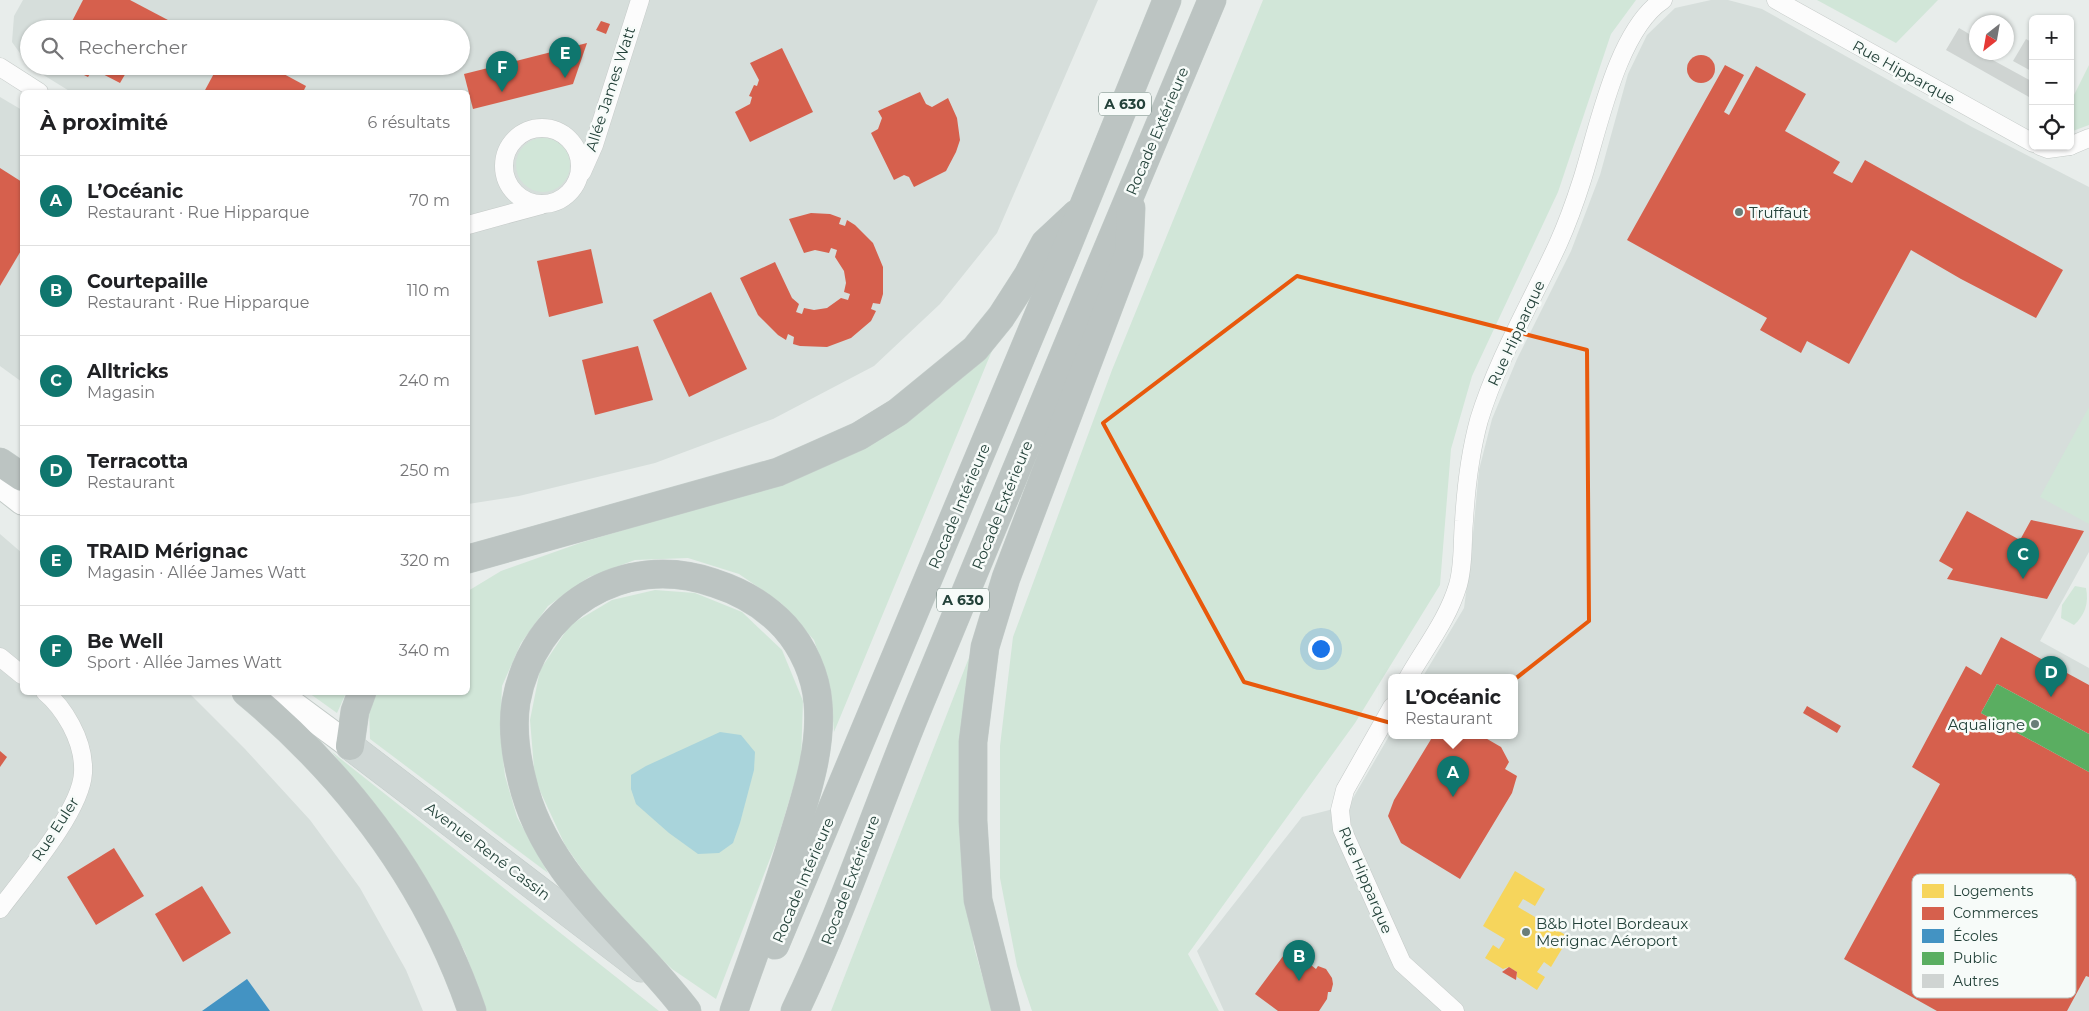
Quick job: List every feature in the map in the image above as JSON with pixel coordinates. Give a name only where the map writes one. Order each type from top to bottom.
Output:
[{"type":"highway","name":"Rocade Intérieure","points":[[746,1011],[800,889],[1083,208],[1167,0]]},
{"type":"highway","name":"Rocade Extérieure","points":[[797,1011],[854,875],[893,768],[1212,0]]},
{"type":"highway","points":[[1006,1011],[978,900],[973,811],[973,742],[977,696],[985,647],[1006,578],[1129,253],[1132,189]]},
{"type":"highway","points":[[470,576],[482,568],[530,552],[743,491],[778,472],[859,436],[898,412],[975,349],[1001,317],[1045,243],[1083,208]]},
{"type":"highway","points":[[0,462],[20,476]]},
{"type":"highway","points":[[470,558],[778,472]]},
{"type":"highway","points":[[680,1002],[579,891],[560,865],[535,820],[522,780],[515,740],[516,704],[524,673],[538,642],[554,621],[574,603],[601,588],[627,578],[668,573],[699,577],[727,587],[748,596],[773,613],[794,638],[810,666],[818,701],[818,737],[813,770],[805,802],[734,1011]]},
{"type":"highway","points":[[249,695],[326,767],[373,822],[410,879],[441,934],[472,1011]]},
{"type":"highway","points":[[350,746],[355,711],[361,695]]},
{"type":"main road","points":[[0,485],[20,500]]},
{"type":"main road","name":"Avenue René Cassin","points":[[281,695],[350,746],[680,1002],[698,1011]]},
{"type":"street","name":"Allée James Watt","points":[[579,178],[594,145],[640,0]]},
{"type":"street","name":"Rue Hipparque","points":[[1410,674],[1445,616],[1458,584],[1462,566],[1470,459],[1479,421],[1491,384],[1506,348],[1558,244],[1581,182],[1615,74],[1639,24],[1663,0]]},
{"type":"street","name":"Rue Hipparque","points":[[1776,0],[2029,141]]},
{"type":"street","points":[[0,67],[36,90]]},
{"type":"street","points":[[470,224],[553,203],[564,198],[573,189],[579,178],[581,166],[578,153],[572,142],[563,133],[551,128],[538,128],[526,131],[515,138],[508,148],[504,161],[507,180],[517,195],[528,202],[541,205]]},
{"type":"street","points":[[2074,144],[2089,138]]},
{"type":"street","points":[[0,657],[20,673]]},
{"type":"street","name":"Rue Euler","points":[[0,909],[60,828],[77,799],[83,773],[80,743],[55,701],[48,695]]},
{"type":"street","name":"Rue Hipparque","points":[[1388,714],[1345,790],[1340,810],[1342,829],[1402,963],[1455,1011]]},
{"type":"highlighted area","points":[[1297,276],[1587,350],[1589,621],[1441,737],[1244,682],[1103,423]]},
{"type":"shaded area","points":[[23,0],[1098,0],[997,233],[940,304],[874,366],[773,419],[655,463],[519,496],[470,504],[470,90],[68,90],[44,75],[470,75],[470,20],[20,20],[20,53],[12,42],[14,16]]},
{"type":"shaded area","points":[[1711,0],[1728,0],[1762,9],[1972,127],[2089,187],[2089,552],[2040,641],[2089,668],[2089,1011],[1224,1011],[1197,951],[1302,817],[1349,805],[1388,738],[1518,739],[1518,674],[1424,674],[1464,608],[1479,470],[1492,419],[1517,359],[1571,251],[1600,175],[1628,74],[1647,35],[1675,8]]},
{"type":"shaded area","points":[[0,97],[20,109],[20,381],[0,366]]},
{"type":"shaded area","points":[[0,534],[20,551],[20,695],[191,695],[245,749],[310,820],[360,888],[406,970],[423,1011],[0,1011]]},
{"type":"green space","points":[[1263,0],[1636,0],[1611,34],[1558,192],[1472,376],[1451,449],[1440,585],[1355,723],[1188,954],[1219,1011],[1032,1011],[1017,966],[1000,878],[1000,746],[1013,637],[1112,370]]},
{"type":"green space","points":[[1817,0],[1938,0],[1896,43]]},
{"type":"green space","points":[[2089,65],[2089,125],[2074,131],[2074,105],[2074,95]]},
{"type":"green space","points":[[543,138],[553,140],[562,146],[568,155],[570,165],[568,175],[562,184],[553,190],[543,192],[533,190],[524,184],[518,175],[516,165],[518,155],[524,146],[533,140]]},
{"type":"green space","points":[[996,341],[834,732],[830,687],[814,640],[781,603],[739,574],[688,558],[635,560],[589,577],[548,606],[521,643],[502,686],[500,732],[505,776],[517,817],[548,873],[370,739],[369,707],[375,695],[470,695],[470,590],[501,571],[580,543],[764,488]]},
{"type":"green space","points":[[2089,407],[2089,524],[2040,497]]},
{"type":"green space","points":[[2075,586],[2086,588],[2087,599],[2081,617],[2074,625],[2061,618],[2062,605]]},
{"type":"green space","points":[[655,590],[695,593],[742,612],[782,650],[803,701],[801,761],[778,838],[716,999],[672,969],[612,912],[565,845],[535,780],[530,720],[540,670],[570,625],[612,600]]},
{"type":"green space","points":[[970,655],[961,744],[962,852],[974,947],[992,1011],[831,1011]]},
{"type":"green space","points":[[312,695],[345,695],[337,713]]},
{"type":"green space","points":[[332,752],[659,1011],[486,1011],[465,952],[411,854]]},
{"type":"water","points":[[720,732],[741,735],[755,752],[754,770],[733,843],[719,853],[698,854],[669,833],[636,804],[631,789],[631,775],[646,766]]},
{"type":"building: Logements","name":"B&b Hotel Bordeaux Merignac Aéroport","points":[[1515,871],[1545,889],[1535,906],[1523,899],[1518,907],[1569,937],[1551,967],[1544,962],[1537,972],[1545,977],[1537,990],[1517,977],[1517,972],[1509,967],[1503,969],[1485,958],[1493,945],[1499,949],[1505,939],[1483,926]]},
{"type":"building: Commerces","points":[[83,0],[130,0],[168,20],[73,20]]},
{"type":"building: Commerces","points":[[601,21],[610,24],[606,34],[596,30]]},
{"type":"building: Commerces","points":[[587,43],[573,84],[473,109],[470,90],[468,90],[464,75],[470,75],[470,72]]},
{"type":"building: Commerces","points":[[782,48],[813,112],[750,142],[735,112],[750,104],[752,97],[749,96],[754,85],[757,86],[759,80],[750,63]]},
{"type":"building: Commerces","points":[[1701,55],[1711,59],[1715,69],[1711,79],[1701,83],[1691,79],[1687,69],[1691,59]]},
{"type":"building: Commerces","points":[[1725,65],[1744,75],[1724,112],[1729,115],[1756,66],[1806,94],[1785,131],[1840,162],[1833,173],[1852,183],[1865,160],[2063,270],[2036,318],[1961,279],[1911,250],[1849,364],[1807,341],[1801,353],[1760,330],[1767,318],[1627,240]]},
{"type":"building: Commerces","points":[[105,75],[125,75],[120,83]]},
{"type":"building: Commerces","points":[[213,75],[286,75],[306,86],[304,90],[205,90]]},
{"type":"building: Commerces","points":[[920,92],[926,104],[932,107],[948,98],[957,118],[960,140],[946,171],[914,187],[909,177],[904,175],[894,180],[871,133],[878,129],[882,118],[878,111]]},
{"type":"building: Commerces","points":[[0,168],[20,181],[20,252],[0,286]]},
{"type":"building: Commerces","points":[[811,213],[830,214],[841,218],[839,224],[845,226],[847,220],[855,225],[873,243],[883,267],[883,294],[880,304],[873,303],[871,309],[876,311],[871,321],[851,338],[827,347],[800,346],[793,344],[794,337],[788,334],[786,340],[778,335],[758,315],[740,278],[775,262],[792,298],[799,304],[796,312],[802,314],[804,308],[814,310],[827,308],[841,298],[848,300],[850,294],[844,292],[846,283],[844,271],[835,257],[837,250],[831,248],[829,253],[815,250],[804,253],[789,219]]},
{"type":"building: Commerces","points":[[591,249],[603,303],[549,317],[537,261]]},
{"type":"building: Commerces","points":[[711,292],[747,369],[689,397],[653,320]]},
{"type":"building: Commerces","points":[[638,346],[653,400],[595,415],[582,360]]},
{"type":"building: Commerces","points":[[1967,511],[2020,540],[2031,520],[2084,531],[2047,599],[1947,579],[1953,569],[1939,561]]},
{"type":"building: Commerces","points":[[2001,637],[2089,685],[2089,734],[1997,684],[1981,713],[2089,772],[2089,977],[2086,976],[2076,994],[2076,874],[1912,874],[1912,997],[1844,959],[1940,784],[1912,767],[1966,666],[1981,675]]},
{"type":"building: Commerces","points":[[1807,706],[1841,726],[1837,733],[1803,713]]},
{"type":"building: Commerces","points":[[1431,739],[1487,739],[1501,747],[1509,762],[1505,769],[1517,776],[1512,793],[1460,879],[1401,843],[1388,816],[1394,800]]},
{"type":"building: Commerces","points":[[0,751],[7,757],[0,767]]},
{"type":"building: Commerces","points":[[114,848],[144,896],[96,925],[67,877]]},
{"type":"building: Commerces","points":[[202,886],[231,933],[183,962],[155,914]]},
{"type":"building: Commerces","points":[[1289,948],[1316,969],[1318,966],[1326,969],[1332,978],[1331,992],[1328,992],[1327,999],[1319,1011],[1278,1011],[1255,994]]},
{"type":"building: Commerces","points":[[1509,967],[1517,972],[1516,980],[1502,972]]},
{"type":"building: Commerces","points":[[1914,998],[2074,998],[2067,1011],[1937,1011]]},
{"type":"building: Écoles","points":[[247,979],[270,1011],[202,1011]]},
{"type":"building: Public","name":"Aqualigne","points":[[1997,684],[2089,734],[2089,772],[1981,713]]},
{"type":"building: Autres","points":[[1959,28],[1969,34],[1969,60],[1993,60],[2029,80],[2029,97],[1946,50]]},
{"type":"building: Autres","points":[[2026,39],[2029,41],[2029,70],[2013,61]]},
{"type":"place","name":"TRAID Mérignac","points":[[565,78]]},
{"type":"place","name":"Be Well","points":[[502,92]]},
{"type":"place","name":"Truffaut","points":[[1739,212]]},
{"type":"place","name":"Alltricks","points":[[2023,579]]},
{"type":"place","name":"Terracotta","points":[[2051,697]]},
{"type":"place","name":"Aqualigne","points":[[2035,724]]},
{"type":"place","name":"L’Océanic","points":[[1453,797]]},
{"type":"place","name":"B&b Hotel Bordeaux Merignac Aéroport","points":[[1526,932]]},
{"type":"place","name":"Courtepaille","points":[[1299,981]]}]
